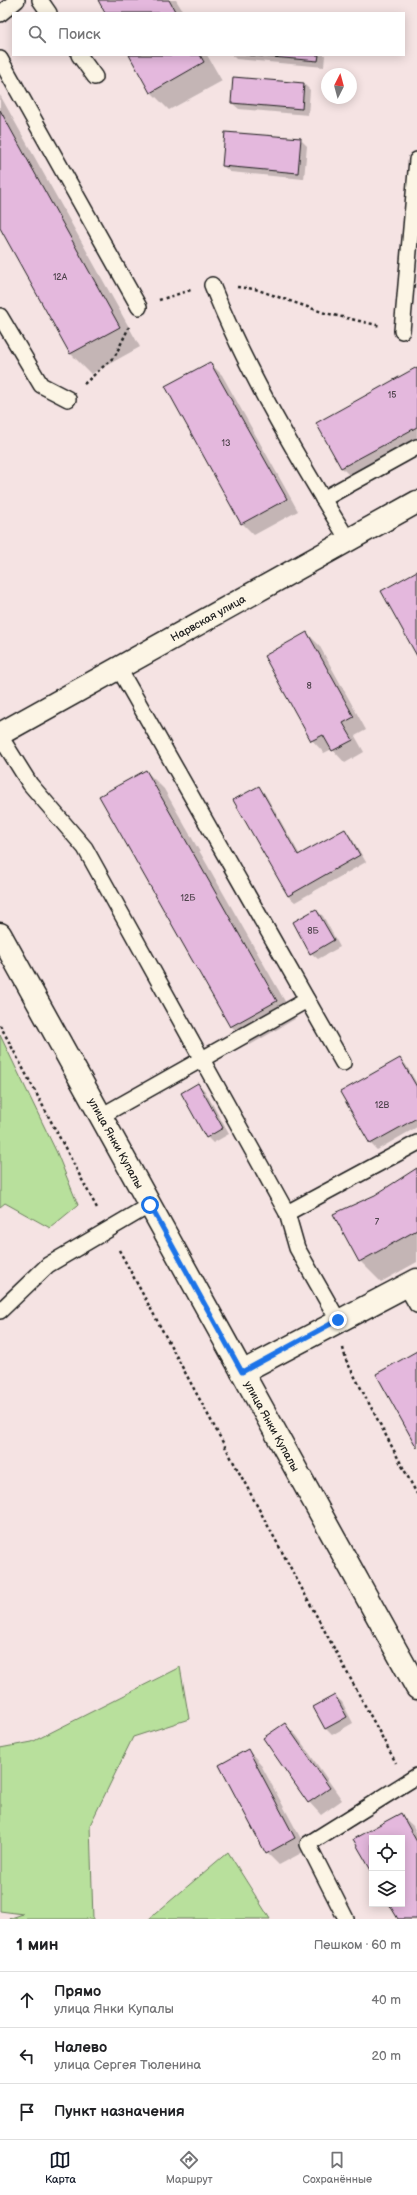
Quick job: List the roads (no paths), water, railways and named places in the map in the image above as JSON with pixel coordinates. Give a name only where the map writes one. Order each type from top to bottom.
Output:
[{"type":"street","name":"Нарвская улица","points":[[0,735],[118,667],[417,502]]},
{"type":"street","name":"улица Янки Купалы","points":[[0,934],[417,1688]]},
{"type":"street","points":[[242,1372],[338,1320],[412,1283]]},
{"type":"lane","points":[[0,14],[17,0]]},
{"type":"lane","points":[[40,0],[48,12]]},
{"type":"lane","points":[[80,56],[95,77]]},
{"type":"lane","points":[[0,59],[138,307]]},
{"type":"lane","points":[[402,331],[417,160]]},
{"type":"lane","points":[[212,285],[230,330],[300,460],[348,540]]},
{"type":"lane","points":[[0,316],[40,385],[68,399]]},
{"type":"lane","points":[[323,499],[417,447]]},
{"type":"lane","points":[[118,667],[343,1063]]},
{"type":"lane","points":[[0,735],[30,784],[85,848],[287,1213],[297,1248],[338,1320]]},
{"type":"lane","points":[[101,1116],[307,1000]]},
{"type":"lane","points":[[287,1213],[417,1143]]},
{"type":"lane","points":[[0,1311],[48,1265],[150,1205]]},
{"type":"lane","points":[[412,1283],[417,1305]]},
{"type":"lane","points":[[346,1919],[308,1844],[412,1779]]}]
